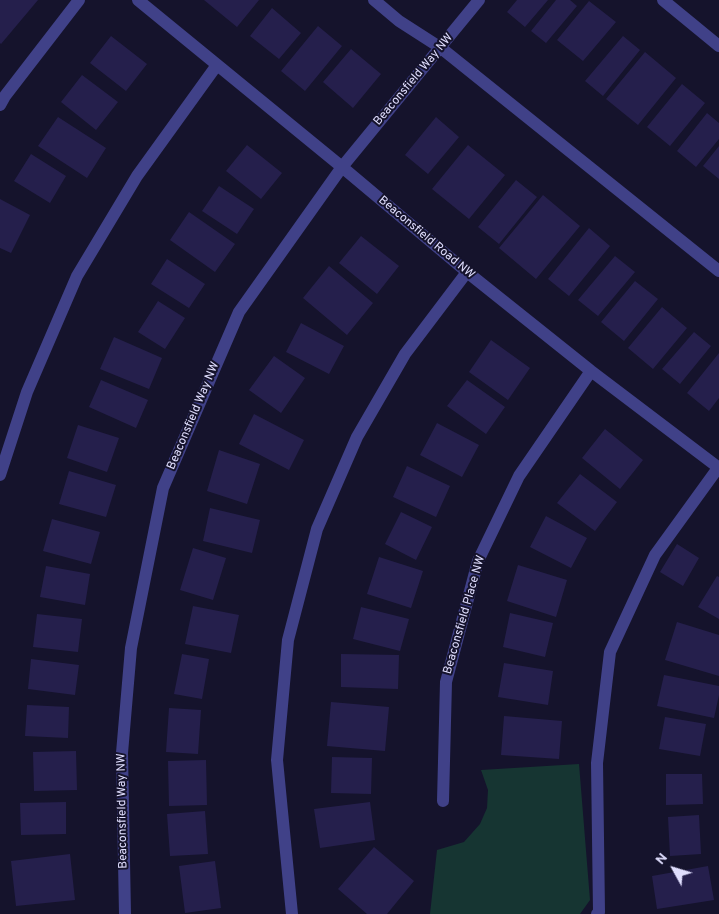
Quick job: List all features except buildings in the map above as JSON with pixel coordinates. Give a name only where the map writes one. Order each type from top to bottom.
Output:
[{"type":"street","points":[[2,97],[79,0]]},
{"type":"street","name":"Beaconsfield Road NW","points":[[138,0],[467,272],[591,371],[719,468]]},
{"type":"street","points":[[374,0],[400,21],[441,48],[719,272]]},
{"type":"street","name":"Beaconsfield Way NW","points":[[125,914],[122,753],[130,648],[163,488],[239,312],[342,167],[480,0]]},
{"type":"street","points":[[663,0],[719,46]]},
{"type":"street","points":[[0,475],[26,392],[77,276],[137,176],[217,65]]},
{"type":"street","points":[[292,914],[277,760],[288,640],[317,529],[357,437],[405,354],[467,272]]},
{"type":"street","name":"Beaconsfield Place NW","points":[[443,800],[446,682],[478,561],[519,476],[591,371]]},
{"type":"street","points":[[597,914],[599,912],[597,763],[610,652],[655,555],[719,468]]},
{"type":"green space","points":[[579,764],[590,900],[580,914],[430,914],[437,850],[464,842],[480,824],[487,808],[488,790],[481,770]]}]
